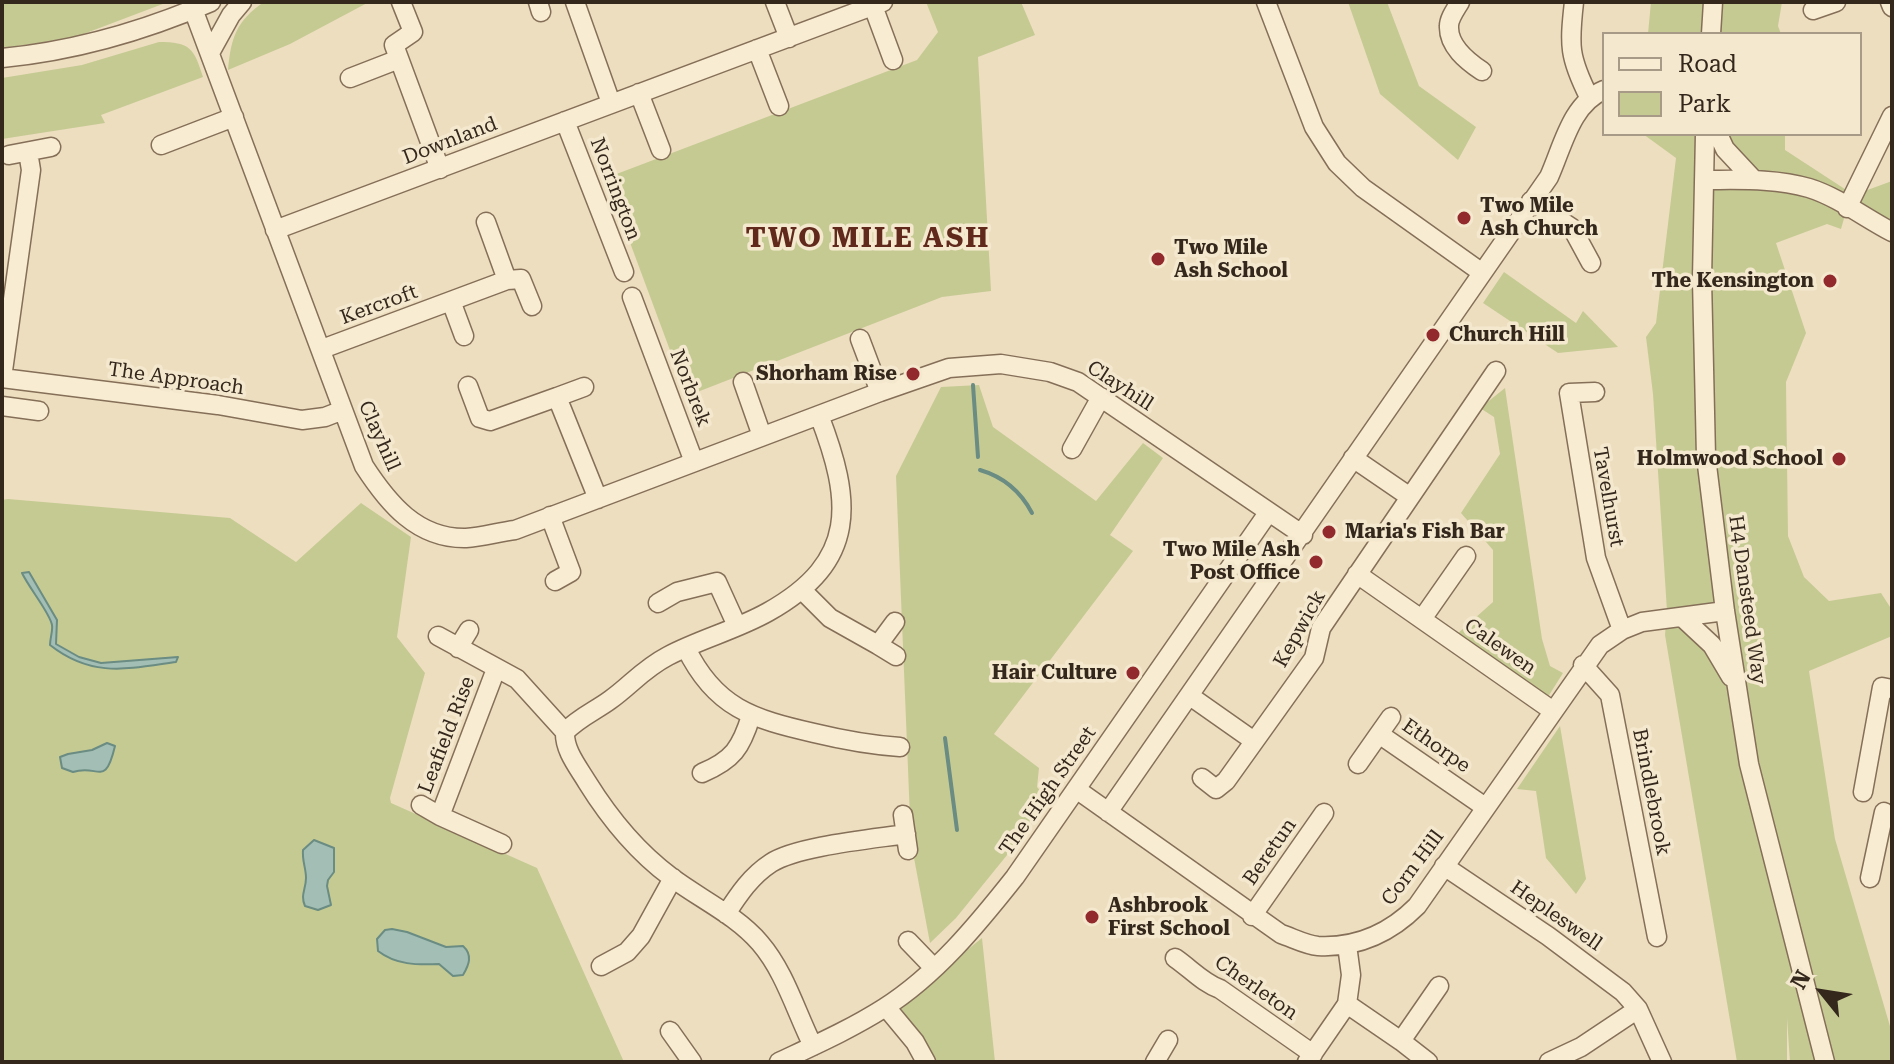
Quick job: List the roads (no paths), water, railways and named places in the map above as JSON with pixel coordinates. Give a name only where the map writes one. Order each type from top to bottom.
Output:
[{"type":"street","points":[[210,53],[231,15],[242,2]]},
{"type":"street","points":[[401,2],[413,32],[394,45],[440,169]]},
{"type":"street","points":[[575,2],[611,103]]},
{"type":"street","points":[[775,2],[789,38]]},
{"type":"street","points":[[1266,2],[1314,127],[1337,163],[1363,188],[1481,272]]},
{"type":"street","points":[[1460,2],[1449,22],[1449,29],[1462,58],[1482,71]]},
{"type":"street","points":[[1108,812],[1549,177],[1578,109],[1596,93],[1572,60],[1569,41],[1574,2]]},
{"type":"street","points":[[1711,32],[1713,2]]},
{"type":"street","points":[[1813,10],[1836,2]]},
{"type":"street","points":[[2,58],[116,36],[204,4]]},
{"type":"street","name":"Clayhill","points":[[204,4],[210,53],[364,466],[385,498],[407,519],[434,532],[464,538],[515,530],[949,368],[1001,364],[1050,372],[1078,382],[1268,513]]},
{"type":"street","name":"Downland","points":[[275,230],[878,4],[893,60]]},
{"type":"street","points":[[757,49],[779,106]]},
{"type":"street","points":[[350,78],[399,59]]},
{"type":"street","points":[[639,93],[661,150]]},
{"type":"street","points":[[1847,208],[1892,116]]},
{"type":"street","points":[[161,145],[234,117]]},
{"type":"street","name":"Norrington","points":[[565,121],[624,272]]},
{"type":"street","points":[[1698,136],[1704,159]]},
{"type":"street","name":"H4 Dansteed Way","points":[[1705,136],[1703,378],[1706,457],[1725,611],[1749,764],[1822,1054]]},
{"type":"street","points":[[1719,136],[1725,149],[1753,179]]},
{"type":"street","points":[[2,378],[31,170],[18,153],[51,147]]},
{"type":"street","points":[[1704,180],[1753,179],[1813,189],[1892,232]]},
{"type":"street","points":[[1531,201],[1572,228],[1591,263]]},
{"type":"street","points":[[486,222],[507,280],[521,279],[532,306]]},
{"type":"street","name":"Kercroft","points":[[322,349],[507,280]]},
{"type":"street","name":"Norbrek","points":[[632,297],[694,462]]},
{"type":"street","points":[[451,301],[464,336]]},
{"type":"street","points":[[626,337],[644,330]]},
{"type":"street","points":[[860,339],[880,392]]},
{"type":"street","name":"Kepwick","points":[[1202,778],[1216,789],[1226,781],[1314,658],[1321,628],[1496,371]]},
{"type":"street","name":"The Approach","points":[[2,378],[218,405],[302,420],[325,417],[343,410]]},
{"type":"street","points":[[743,382],[762,436]]},
{"type":"street","points":[[468,386],[480,418],[490,421],[584,387]]},
{"type":"street","name":"Tavelhurst","points":[[1595,392],[1569,393],[1596,558],[1622,630]]},
{"type":"street","points":[[557,397],[598,499]]},
{"type":"street","points":[[1072,449],[1101,397]]},
{"type":"street","points":[[2,406],[39,411]]},
{"type":"street","points":[[565,732],[612,698],[635,676],[686,648],[767,612],[802,590],[820,571],[834,550],[842,521],[843,494],[836,458],[819,415]]},
{"type":"street","points":[[1353,458],[1410,497]]},
{"type":"street","points":[[1268,513],[1303,535]]},
{"type":"street","name":"The High Street","points":[[779,1062],[886,1007],[934,968],[979,923],[1015,877],[1268,513]]},
{"type":"street","points":[[550,516],[568,579]]},
{"type":"street","points":[[1422,619],[1466,556]]},
{"type":"street","name":"Calewen","points":[[1357,574],[1553,711]]},
{"type":"street","points":[[658,603],[677,592],[717,582],[737,626]]},
{"type":"street","points":[[802,590],[830,618],[896,656]]},
{"type":"street","name":"Corn Hill","points":[[1076,789],[1281,934],[1316,946],[1347,945],[1374,938],[1400,923],[1417,906],[1583,665],[1600,645],[1622,630],[1642,622],[1725,611]]},
{"type":"street","points":[[1683,618],[1712,645],[1736,687]]},
{"type":"street","points":[[878,645],[895,622]]},
{"type":"street","name":"Leafield Rise","points":[[458,648],[469,630]]},
{"type":"street","name":"Leafield Rise","points":[[438,636],[517,679],[565,732],[565,741],[576,765],[606,813],[639,852],[726,914],[759,942],[778,970],[813,1046]]},
{"type":"street","points":[[686,648],[695,666],[713,688],[751,716],[861,752],[900,747]]},
{"type":"street","name":"Brindlebrook","points":[[1583,665],[1610,695],[1649,926]]},
{"type":"street","name":"Leafield Rise","points":[[440,816],[496,669]]},
{"type":"street","points":[[1863,792],[1882,687],[1892,689]]},
{"type":"street","points":[[1190,696],[1254,741]]},
{"type":"street","points":[[716,774],[736,752],[751,716]]},
{"type":"street","name":"Ethorpe","points":[[1391,717],[1379,734],[1485,807]]},
{"type":"street","points":[[1358,764],[1379,734]]},
{"type":"street","name":"Leafield Rise","points":[[421,805],[502,844]]},
{"type":"street","points":[[1870,878],[1884,846],[1884,812]]},
{"type":"street","name":"Beretun","points":[[1252,916],[1324,813]]},
{"type":"street","points":[[726,914],[748,882],[773,862],[795,853],[905,833]]},
{"type":"street","name":"Hepleswell","points":[[1444,866],[1623,992],[1638,1009],[1662,1062]]},
{"type":"street","points":[[601,966],[627,952],[641,936],[673,878]]},
{"type":"street","points":[[907,942],[934,968]]},
{"type":"street","points":[[1310,1058],[1347,1004],[1351,975],[1347,945]]},
{"type":"street","name":"Cherleton","points":[[1175,958],[1195,972],[1205,984],[1220,989],[1310,1058]]},
{"type":"street","points":[[1401,1041],[1439,986]]},
{"type":"street","points":[[1347,1004],[1428,1062]]},
{"type":"street","points":[[886,1007],[915,1042],[926,1062]]},
{"type":"street","points":[[1549,1062],[1581,1047],[1638,1009]]},
{"type":"street","points":[[670,1031],[692,1062]]},
{"type":"street","points":[[1155,1062],[1168,1040]]},
{"type":"water","points":[[29,572],[57,620],[56,644],[79,657],[101,663],[178,657],[176,662],[110,668],[81,663],[65,655],[50,645],[52,625],[22,573]]},
{"type":"water","points":[[107,743],[115,746],[104,771],[73,772],[62,768],[60,757],[92,750]]},
{"type":"water","points":[[314,840],[334,848],[334,872],[327,886],[331,905],[318,910],[305,906],[303,899],[306,878],[303,850]]},
{"type":"water","points":[[392,929],[446,947],[463,946],[469,960],[463,975],[453,976],[439,964],[407,963],[385,956],[378,951],[377,939],[385,930]]},
{"type":"waterway","points":[[973,385],[978,457]]},
{"type":"waterway","points":[[980,470],[1011,486],[1032,513]]},
{"type":"waterway","points":[[945,738],[957,830]]},
{"type":"place","name":"Two Mile Ash Church","points":[[1464,218]]},
{"type":"place","name":"Two Mile Ash School","points":[[1158,259]]},
{"type":"place","name":"The Kensington","points":[[1830,281]]},
{"type":"place","name":"Church Hill","points":[[1433,335]]},
{"type":"place","name":"Shorham Rise","points":[[913,374]]},
{"type":"place","name":"Holmwood School","points":[[1839,459]]},
{"type":"place","name":"Maria's Fish Bar","points":[[1329,532]]},
{"type":"place","name":"Two Mile Ash Post Office","points":[[1316,562]]},
{"type":"place","name":"Hair Culture","points":[[1133,673]]},
{"type":"place","name":"Ashbrook First School","points":[[1092,917]]},
{"type":"district","name":"TWO MILE ASH","points":[[868,239]]}]
